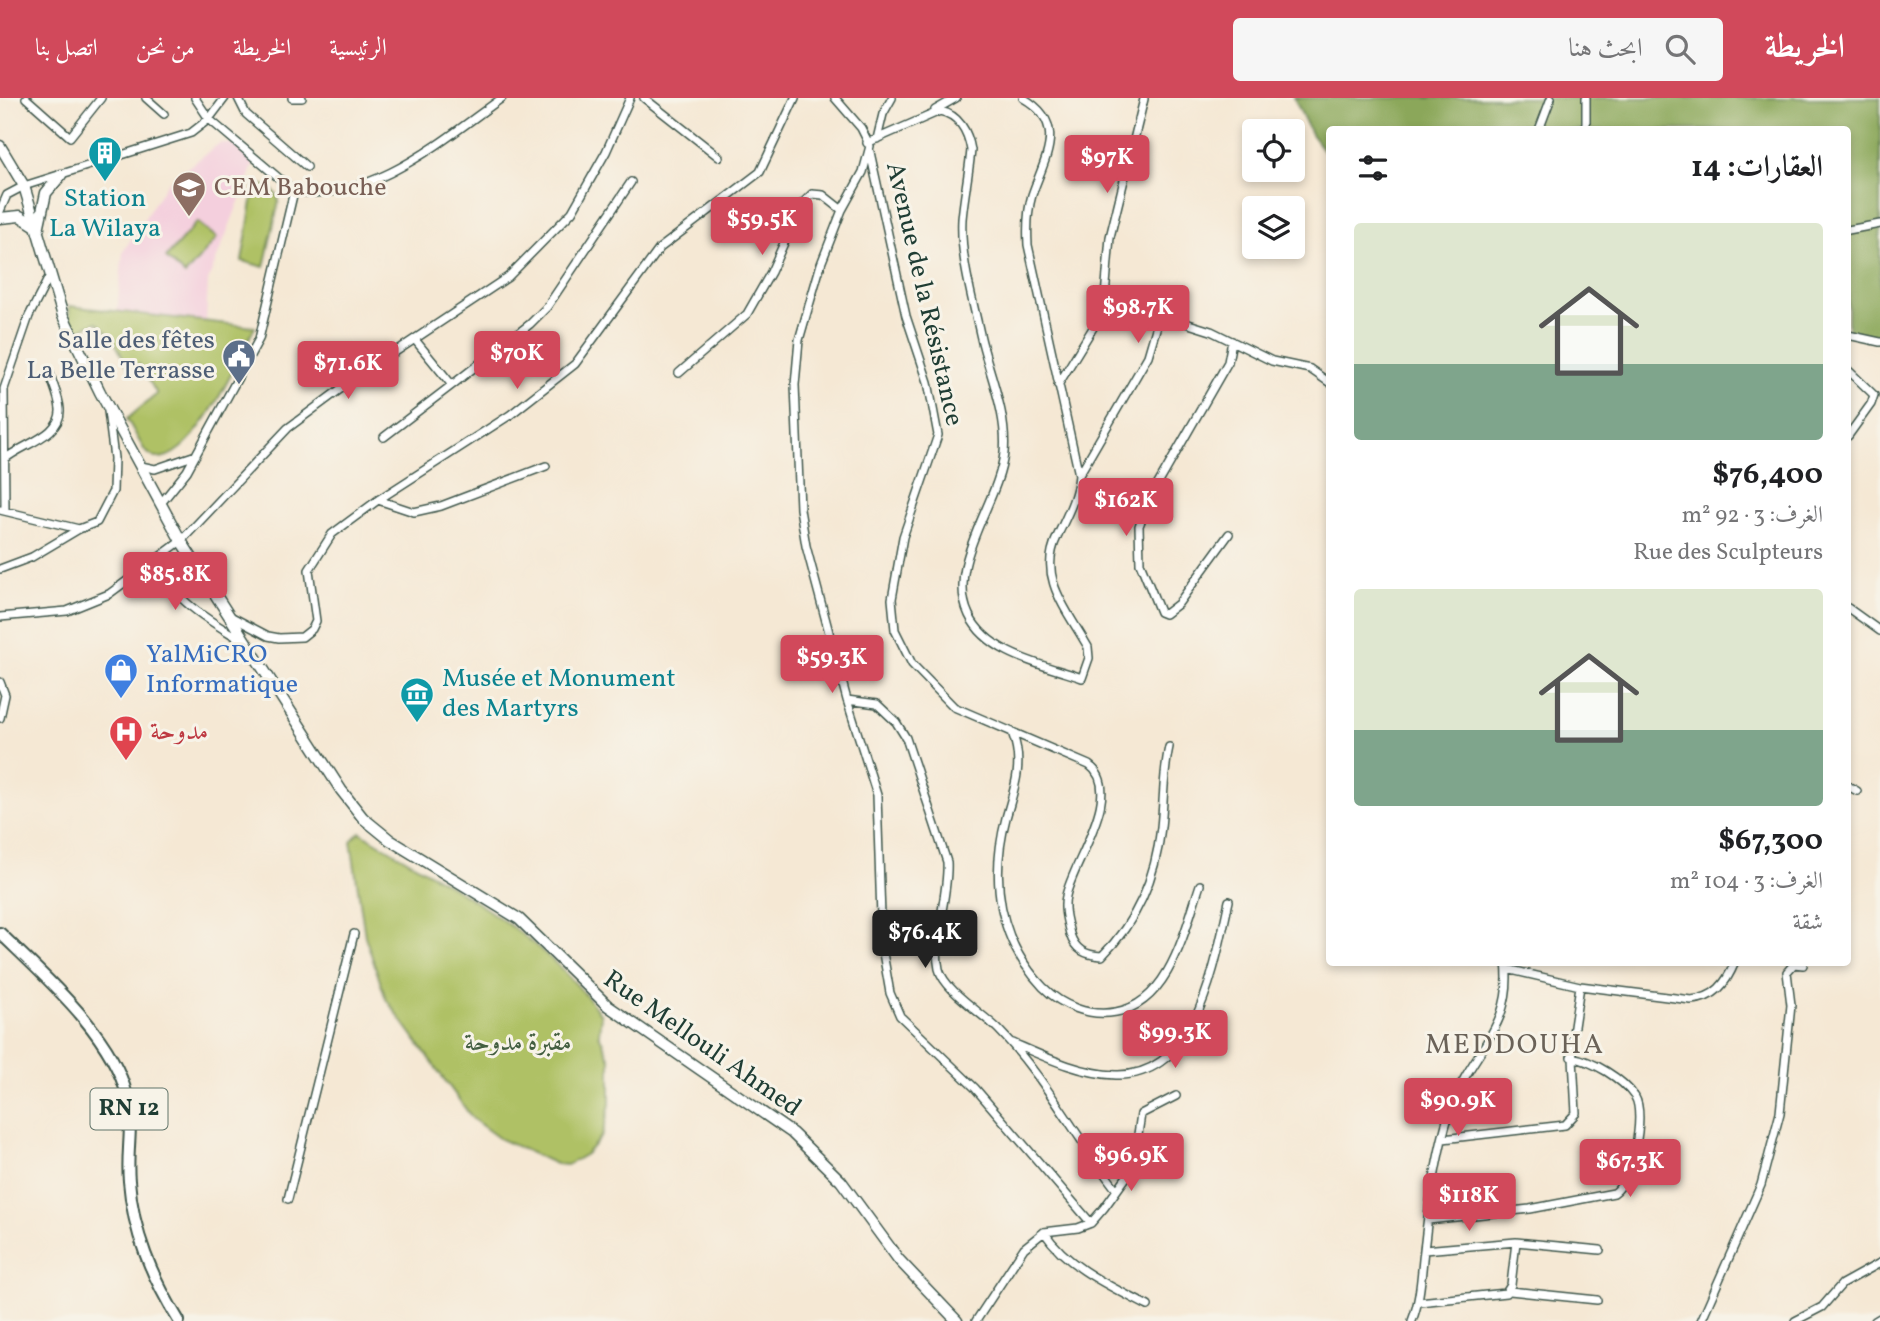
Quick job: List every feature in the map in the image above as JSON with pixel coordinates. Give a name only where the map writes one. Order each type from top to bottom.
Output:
[{"type":"main road","name":"RN 12","points":[[0,933],[90,1028],[108,1054],[127,1094],[131,1120],[129,1181],[138,1241],[178,1321]]},
{"type":"street","points":[[26,98],[70,137],[102,98]]},
{"type":"street","points":[[146,98],[164,114]]},
{"type":"street","points":[[195,98],[209,119],[295,191],[324,193],[387,173],[414,161],[502,98]]},
{"type":"street","points":[[0,211],[7,195],[24,186],[191,133],[209,119],[225,98]]},
{"type":"street","points":[[238,98],[246,114],[307,167]]},
{"type":"street","points":[[292,98],[302,98]]},
{"type":"street","points":[[0,617],[67,611],[109,594],[181,541],[288,428],[350,382],[416,341],[508,277],[572,212],[606,152],[630,98]]},
{"type":"street","points":[[644,98],[719,157]]},
{"type":"street","points":[[232,617],[268,636],[295,638],[312,629],[316,621],[310,570],[332,534],[378,500],[510,415],[575,364],[653,255],[760,172],[795,98]]},
{"type":"street","points":[[835,98],[860,128],[868,145],[863,172],[842,210],[821,264],[795,361],[800,509],[806,546],[847,700],[877,795],[882,947],[893,1006],[911,1028],[975,1088],[1091,1223]]},
{"type":"street","points":[[877,139],[883,114],[892,98]]},
{"type":"street","points":[[868,145],[956,98]]},
{"type":"street","points":[[1023,98],[1041,112],[1050,140],[1049,153],[1033,193],[1027,225],[1034,276],[1079,475]]},
{"type":"street","points":[[1540,126],[1551,98]]},
{"type":"street","points":[[1586,98],[1586,126]]},
{"type":"street","points":[[1058,385],[1099,318],[1105,297],[1110,236],[1144,99]]},
{"type":"street","points":[[924,116],[940,111],[947,112],[964,128],[969,139],[971,150],[962,218],[965,252],[1003,436],[1002,465],[970,547],[964,582],[967,609],[983,632],[1010,653],[1082,678],[1089,658],[1088,647],[1053,584],[1048,565],[1055,541],[1074,499],[1079,475],[1149,356],[1160,314]]},
{"type":"street","name":"Avenue de la Résistance","points":[[868,145],[894,264],[914,341],[928,382],[937,435],[903,537],[892,599],[895,630],[912,664],[944,699],[964,714],[1089,765],[1098,774],[1101,788],[1096,822],[1065,898],[1065,917],[1073,944],[1091,956],[1102,956],[1111,948],[1143,899],[1153,871],[1161,827],[1168,747]]},
{"type":"street","name":"Rue Mellouli Ahmed","points":[[0,146],[24,186],[39,229],[49,277],[62,316],[181,541],[341,790],[363,818],[390,840],[519,919],[608,1006],[792,1133],[841,1181],[899,1260],[957,1321]]},
{"type":"street","points":[[0,218],[20,216],[39,229],[46,193],[61,175]]},
{"type":"street","points":[[384,437],[530,324],[547,307],[631,182]]},
{"type":"street","points":[[162,502],[197,455],[259,339],[295,191]]},
{"type":"street","points":[[679,373],[747,314],[807,198],[812,194],[823,195],[842,210]]},
{"type":"street","points":[[1851,229],[1880,224]]},
{"type":"street","points":[[49,277],[29,316],[4,389],[3,511],[79,529]]},
{"type":"street","points":[[1105,297],[1232,341],[1272,361],[1310,369],[1326,380]]},
{"type":"street","points":[[1851,336],[1880,342]]},
{"type":"street","points":[[416,341],[452,385]]},
{"type":"street","points":[[1229,534],[1178,604],[1171,611],[1160,612],[1140,563],[1139,526],[1150,498],[1228,362],[1232,341]]},
{"type":"street","points":[[5,458],[23,444],[48,435],[58,424],[61,411],[49,371]]},
{"type":"street","points":[[1851,373],[1874,395],[1880,407]]},
{"type":"street","points":[[1851,431],[1874,395]]},
{"type":"street","points":[[0,569],[32,557],[79,529],[97,522],[113,491],[114,458],[107,404]]},
{"type":"street","points":[[141,466],[155,469],[197,455]]},
{"type":"street","points":[[378,500],[414,512],[441,506],[546,466]]},
{"type":"street","points":[[169,550],[166,567],[180,598],[250,645]]},
{"type":"street","points":[[1851,610],[1880,631]]},
{"type":"street","points":[[0,682],[5,695],[0,718]]},
{"type":"street","points":[[847,700],[877,704],[888,712],[905,738],[947,862],[948,880],[939,970],[952,990],[979,1010],[1028,1060],[1116,1189]]},
{"type":"street","points":[[1013,735],[1020,760],[998,854],[998,898],[1012,939],[1037,981],[1056,1000],[1078,1010],[1108,1013],[1138,1006],[1164,976],[1200,885]]},
{"type":"street","points":[[1851,788],[1857,791]]},
{"type":"street","points":[[1010,1041],[1060,1063],[1117,1075],[1136,1073],[1165,1060],[1188,1035],[1214,968],[1229,901]]},
{"type":"street","points":[[288,1199],[354,934]]},
{"type":"street","points":[[1412,1321],[1419,1302],[1428,1220],[1443,1139],[1464,1078],[1499,1024],[1509,983],[1506,966],[1580,986],[1702,999],[1719,990],[1733,966]]},
{"type":"street","points":[[1700,1321],[1768,1162],[1780,1113],[1790,1029],[1791,1005],[1787,972],[1792,966]]},
{"type":"street","points":[[1443,1139],[1565,1125],[1576,1113],[1571,1057],[1573,1023],[1580,986]]},
{"type":"street","points":[[1428,1220],[1530,1209],[1614,1193],[1621,1188],[1636,1148],[1639,1110],[1636,1099],[1623,1084],[1589,1062],[1571,1057]]},
{"type":"street","points":[[976,1321],[1024,1248],[1044,1232],[1078,1228],[1091,1223],[1133,1168],[1140,1114],[1176,1096]]},
{"type":"street","points":[[1044,1232],[1057,1252],[1106,1285],[1148,1306]]},
{"type":"street","points":[[1424,1250],[1516,1242],[1601,1251]]},
{"type":"street","points":[[1510,1291],[1516,1242]]},
{"type":"street","points":[[1795,1321],[1822,1307],[1842,1284],[1880,1263]]},
{"type":"street","points":[[1419,1302],[1510,1291],[1597,1300]]},
{"type":"street","points":[[1875,1321],[1880,1318]]},
{"type":"shaded area","name":"CEM Babouche","points":[[220,143],[232,144],[254,163],[208,281],[206,321],[117,311],[123,252],[167,183]]},
{"type":"green space","points":[[1294,98],[1880,98],[1880,341],[1851,334],[1851,126],[1326,126],[1326,154],[1311,134]]},
{"type":"green space","points":[[255,184],[270,189],[279,201],[264,267],[242,261]]},
{"type":"green space","points":[[197,222],[217,238],[185,275],[166,258]]},
{"type":"green space","points":[[69,306],[255,327],[227,383],[200,426],[186,444],[170,455],[155,458],[145,451],[127,419],[157,394],[139,364],[130,370],[112,337],[97,322],[71,333]]},
{"type":"green space","name":"مقبرة مدوحة","points":[[360,832],[458,891],[521,934],[577,985],[601,1015],[599,1034],[610,1059],[610,1104],[602,1136],[586,1154],[567,1165],[556,1164],[500,1139],[473,1119],[386,999],[365,936],[351,841]]},
{"type":"place","name":"Station La Wilaya","points":[[105,183]]},
{"type":"place","name":"CEM Babouche","points":[[189,218]]},
{"type":"place","name":"Salle des fêtes La Belle Terrasse","points":[[239,386]]},
{"type":"place","name":"YalMiCRO Informatique","points":[[121,700]]},
{"type":"place","name":"Musée et Monument des Martyrs","points":[[417,724]]},
{"type":"place","name":"مدوحة","points":[[126,762]]},
{"type":"district","name":"MEDDOUHA","points":[[1515,1045]]}]
